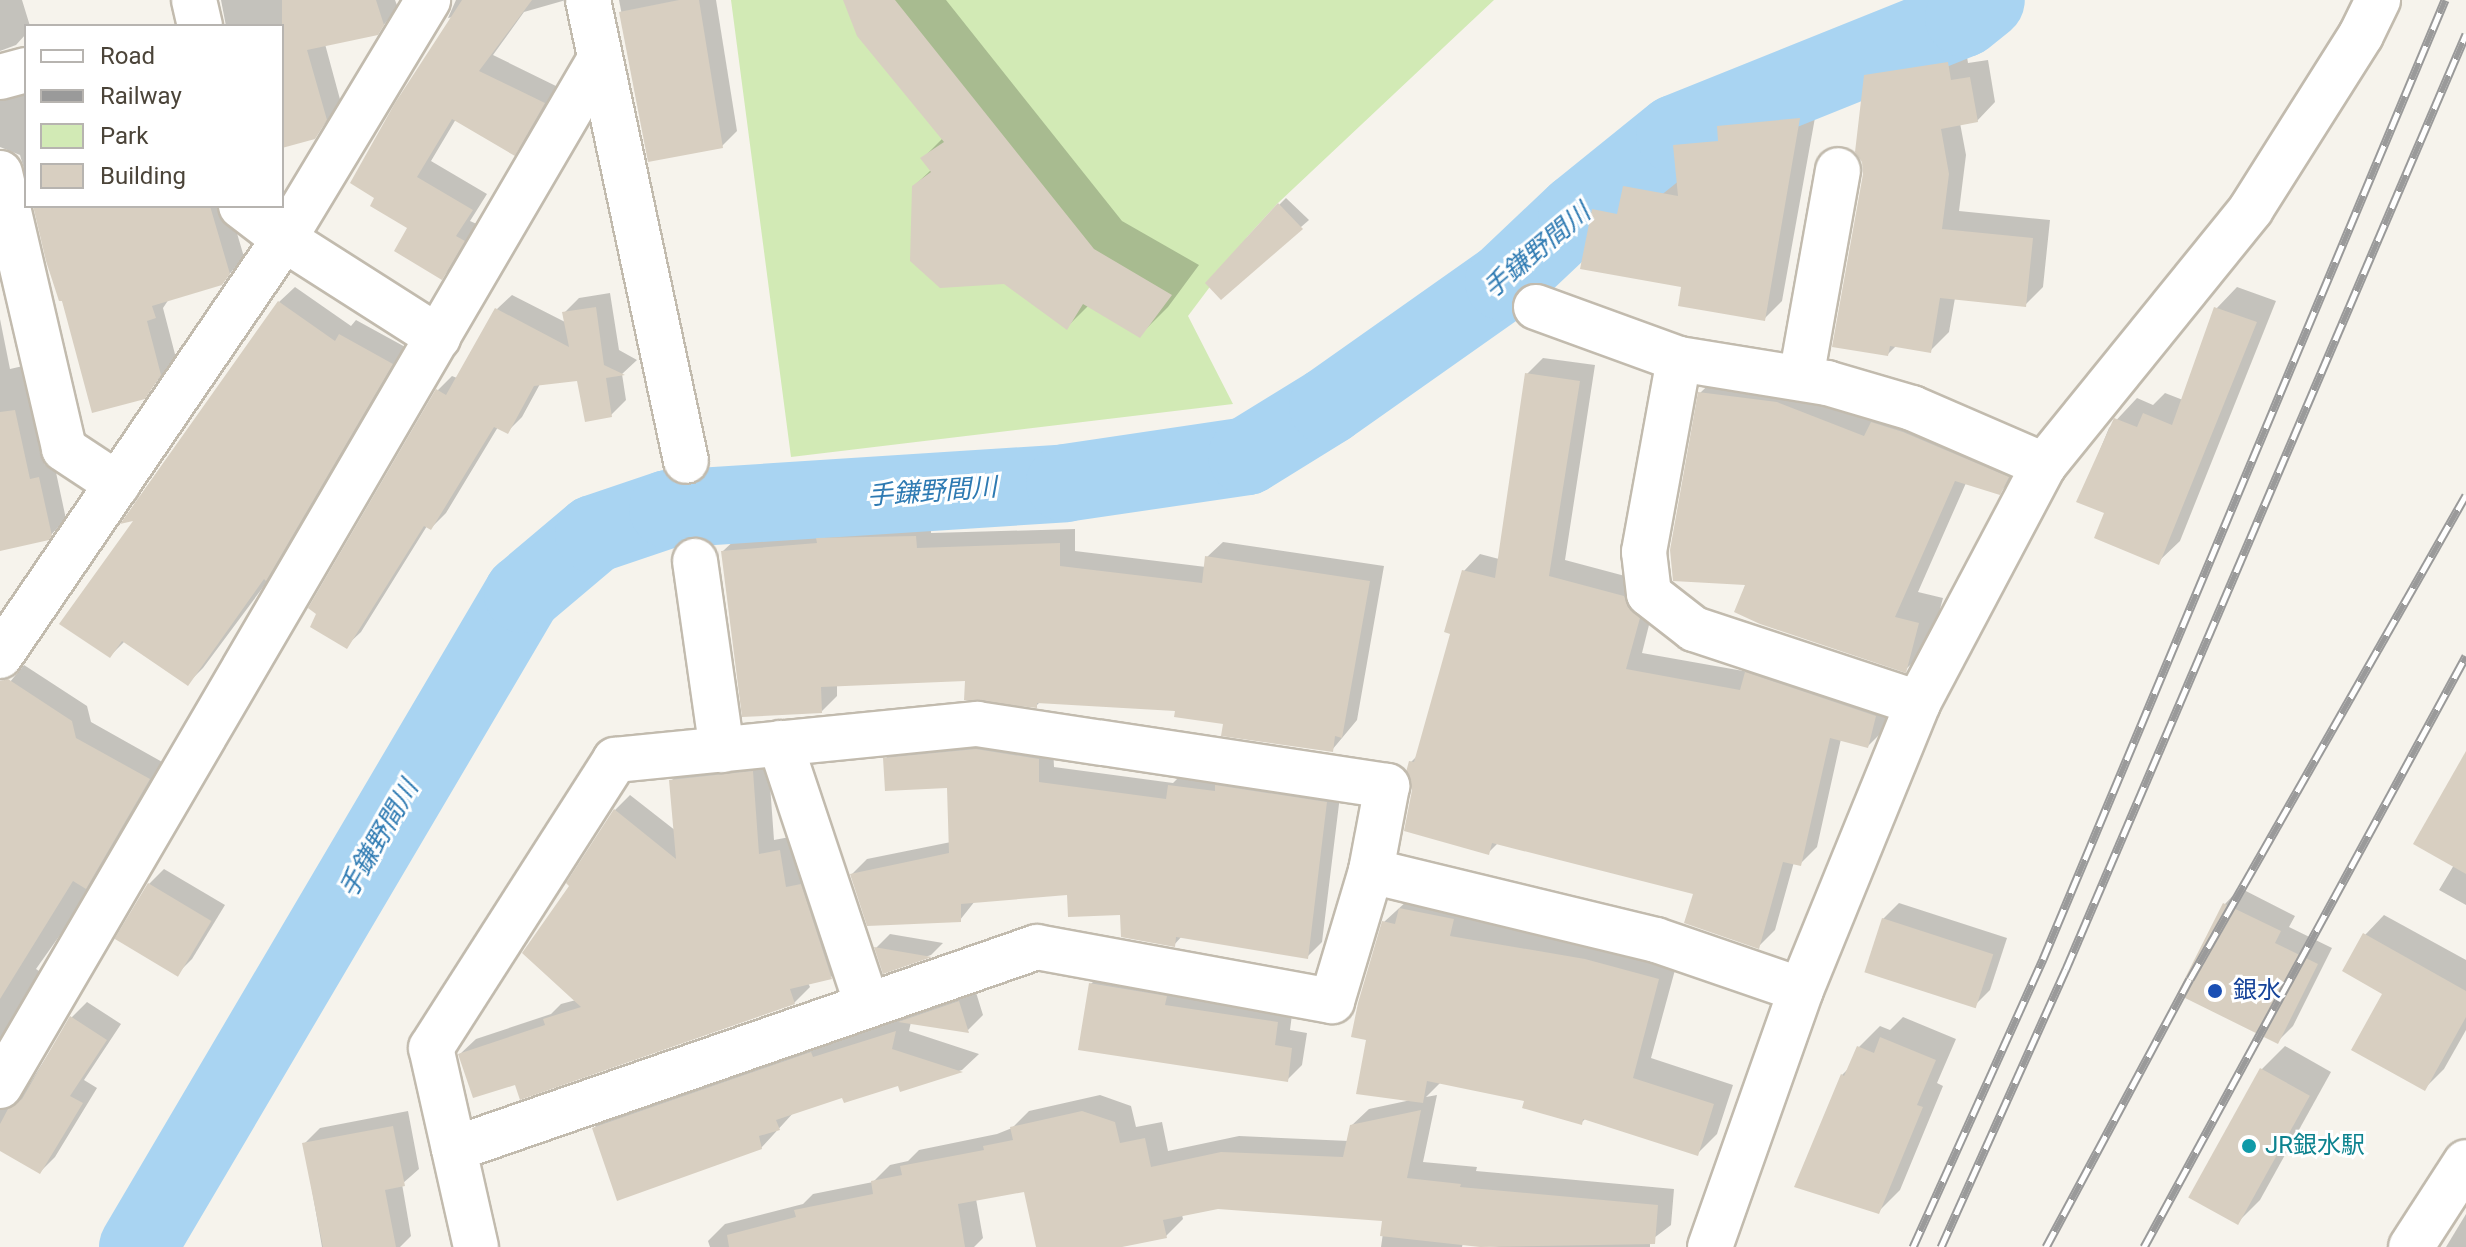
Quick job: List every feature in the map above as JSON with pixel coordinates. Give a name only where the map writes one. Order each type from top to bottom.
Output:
[{"type":"street","points":[[0,656],[284,239],[428,0]]},
{"type":"street","points":[[588,0],[686,461]]},
{"type":"street","points":[[1710,1247],[1801,990],[1918,703],[2044,465],[2251,209],[2361,35],[2378,0]]},
{"type":"street","points":[[0,1086],[600,59]]},
{"type":"street","points":[[0,77],[24,71]]},
{"type":"street","points":[[1801,378],[1838,170]]},
{"type":"street","points":[[0,173],[64,449],[117,484]]},
{"type":"street","points":[[244,208],[284,239],[438,337]]},
{"type":"street","points":[[1536,307],[1679,359],[1801,378],[1912,408],[2044,465]]},
{"type":"street","points":[[1679,359],[1644,552],[1649,594],[1694,629],[1918,703]]},
{"type":"street","points":[[695,561],[722,750]]},
{"type":"street","points":[[454,1149],[1037,947],[1332,1001],[1371,871],[1387,786],[977,724],[615,760],[431,1048],[476,1247]]},
{"type":"street","points":[[780,743],[867,1005]]},
{"type":"street","points":[[1371,871],[1656,940],[1801,990]]},
{"type":"street","points":[[2411,1247],[2466,1162]]},
{"type":"green space","points":[[731,0],[1494,0],[1278,203],[1248,236],[1188,316],[1233,404],[791,457]]},
{"type":"building","points":[[282,0],[376,0],[384,25],[378,35],[307,50],[327,120],[315,139],[284,147],[284,24]]},
{"type":"building","points":[[462,0],[532,0],[479,71],[545,103],[515,156],[452,119],[417,177],[473,210],[456,236],[465,241],[442,280],[394,251],[407,228],[370,206],[374,198],[350,183],[395,103]]},
{"type":"building","points":[[679,0],[699,0],[723,148],[648,162],[619,12]]},
{"type":"building","points":[[843,0],[895,0],[1094,249],[1172,295],[1140,338],[1083,304],[1067,330],[1004,284],[940,288],[910,261],[912,186],[931,172],[920,158],[944,142],[857,36]]},
{"type":"building","points":[[1948,62],[1951,80],[1970,77],[1978,122],[1941,129],[1949,174],[1942,229],[2033,238],[2026,307],[1940,298],[1931,353],[1890,346],[1888,356],[1832,347],[1863,174],[1862,162],[1855,152],[1864,75]]},
{"type":"building","points":[[1800,118],[1765,321],[1678,306],[1681,287],[1580,269],[1592,209],[1617,214],[1623,186],[1678,196],[1673,145],[1718,141],[1717,126]]},
{"type":"building","points":[[1278,203],[1303,229],[1221,300],[1205,283]]},
{"type":"building","points":[[33,208],[211,208],[230,274],[222,285],[152,306],[156,318],[147,321],[161,375],[145,399],[92,413],[62,301],[59,301]]},
{"type":"building","points":[[278,301],[335,341],[339,334],[393,364],[266,581],[264,579],[188,686],[122,641],[110,658],[59,624],[133,521],[120,524]]},
{"type":"building","points":[[596,307],[604,365],[625,375],[606,378],[612,417],[585,422],[577,381],[534,386],[508,434],[494,427],[431,530],[424,526],[347,649],[310,627],[316,614],[308,608],[436,389],[446,395],[495,308],[569,347],[562,312]]},
{"type":"building","points":[[2214,307],[2257,322],[2159,565],[2094,538],[2104,513],[2076,502],[2114,418],[2137,427],[2143,413],[2172,425]]},
{"type":"building","points":[[1525,373],[1580,381],[1549,576],[1624,596],[1628,607],[1640,618],[1626,669],[1740,690],[1745,672],[1876,716],[1868,748],[1830,738],[1801,866],[1783,862],[1759,949],[1684,923],[1693,894],[1492,843],[1489,855],[1404,831],[1412,790],[1406,772],[1409,761],[1414,762],[1450,634],[1444,632],[1462,570],[1495,578]]},
{"type":"building","points":[[1698,392],[1777,402],[1864,436],[1871,422],[1903,432],[2009,477],[2000,495],[1955,481],[1895,617],[1919,623],[1906,673],[1760,624],[1734,612],[1745,585],[1673,581],[1670,550]]},
{"type":"building","points":[[15,410],[30,479],[39,477],[52,536],[49,540],[0,551],[0,412]]},
{"type":"building","points":[[916,536],[917,548],[1060,543],[1060,566],[1202,583],[1205,556],[1370,581],[1342,738],[1335,736],[1333,752],[1221,736],[1223,724],[1174,717],[1175,711],[1037,703],[1037,708],[964,700],[965,681],[821,687],[822,713],[742,717],[721,551],[817,543],[816,538]]},
{"type":"building","points":[[8,679],[72,721],[76,738],[150,779],[86,889],[73,881],[0,999],[0,681]]},
{"type":"building","points":[[976,749],[1039,759],[1039,782],[1166,799],[1168,785],[1215,791],[1215,785],[1327,802],[1308,959],[1176,937],[1175,947],[1121,937],[1120,915],[1068,917],[1067,895],[961,904],[961,922],[867,926],[850,874],[949,853],[947,788],[885,791],[883,758]]},
{"type":"building","points":[[2466,751],[2466,874],[2413,844]]},
{"type":"building","points":[[753,771],[759,854],[780,850],[786,887],[801,884],[832,979],[790,989],[795,1004],[520,1100],[515,1085],[473,1098],[458,1054],[545,1025],[543,1019],[581,1007],[522,953],[569,886],[566,883],[614,809],[676,859],[669,780]]},
{"type":"building","points":[[148,883],[211,921],[178,977],[115,939]]},
{"type":"building","points":[[2223,903],[2281,931],[2275,943],[2318,964],[2278,1044],[2177,994]]},
{"type":"building","points":[[1399,908],[1454,919],[1450,936],[1585,959],[1659,979],[1633,1078],[1714,1104],[1698,1156],[1583,1119],[1582,1125],[1522,1108],[1524,1101],[1427,1081],[1423,1103],[1356,1094],[1366,1040],[1351,1037],[1358,1003],[1382,921],[1395,924]]},
{"type":"building","points":[[1882,918],[1993,954],[1976,1008],[1864,972]]},
{"type":"building","points":[[2363,933],[2466,991],[2466,1017],[2425,1091],[2351,1050],[2382,994],[2342,971]]},
{"type":"building","points":[[874,947],[932,957],[883,974]]},
{"type":"building","points":[[1089,983],[1167,996],[1165,1005],[1278,1022],[1275,1045],[1292,1048],[1288,1082],[1078,1050]]},
{"type":"building","points":[[959,1001],[969,1033],[898,1022]]},
{"type":"building","points":[[70,1016],[107,1040],[70,1096],[83,1103],[40,1174],[0,1151],[0,1124],[8,1109],[22,1099]]},
{"type":"building","points":[[896,1031],[892,1049],[963,1072],[900,1092],[898,1086],[844,1103],[842,1098],[776,1120],[780,1130],[759,1136],[762,1149],[617,1201],[592,1128],[811,1052],[813,1057]]},
{"type":"building","points":[[1880,1037],[1936,1060],[1917,1105],[1923,1107],[1879,1214],[1794,1187],[1841,1074],[1844,1076],[1857,1046],[1874,1053]]},
{"type":"building","name":"JR銀水駅","points":[[2260,1068],[2310,1096],[2238,1225],[2188,1197]]},
{"type":"building","points":[[1421,1110],[1407,1178],[1461,1184],[1460,1187],[1658,1205],[1655,1244],[1480,1247],[1380,1236],[1382,1221],[1218,1209],[1163,1220],[1167,1238],[1122,1247],[1036,1247],[1024,1192],[958,1204],[965,1247],[729,1247],[727,1235],[796,1217],[794,1210],[873,1194],[871,1181],[902,1175],[900,1166],[984,1150],[983,1146],[1013,1140],[1010,1127],[1082,1111],[1115,1122],[1120,1143],[1145,1138],[1151,1167],[1221,1152],[1343,1157],[1350,1125]]},
{"type":"building","points":[[393,1126],[405,1186],[385,1190],[396,1247],[323,1247],[302,1143]]},
{"type":"waterway","name":"手鎌野間川","points":[[138,1247],[523,594],[594,534],[668,509],[1065,483],[1247,456],[1328,406],[1504,282],[1577,213],[1675,134],[1964,18],[1986,0]]},
{"type":"railway","points":[[1913,1247],[2043,959],[2445,0]]},
{"type":"railway","points":[[1941,1247],[2066,969],[2466,34]]},
{"type":"railway","points":[[2046,1247],[2190,979],[2466,495]]},
{"type":"railway","points":[[2144,1247],[2466,656]]},
{"type":"place","name":"銀水","points":[[2215,991]]},
{"type":"place","name":"JR銀水駅","points":[[2249,1146]]}]
